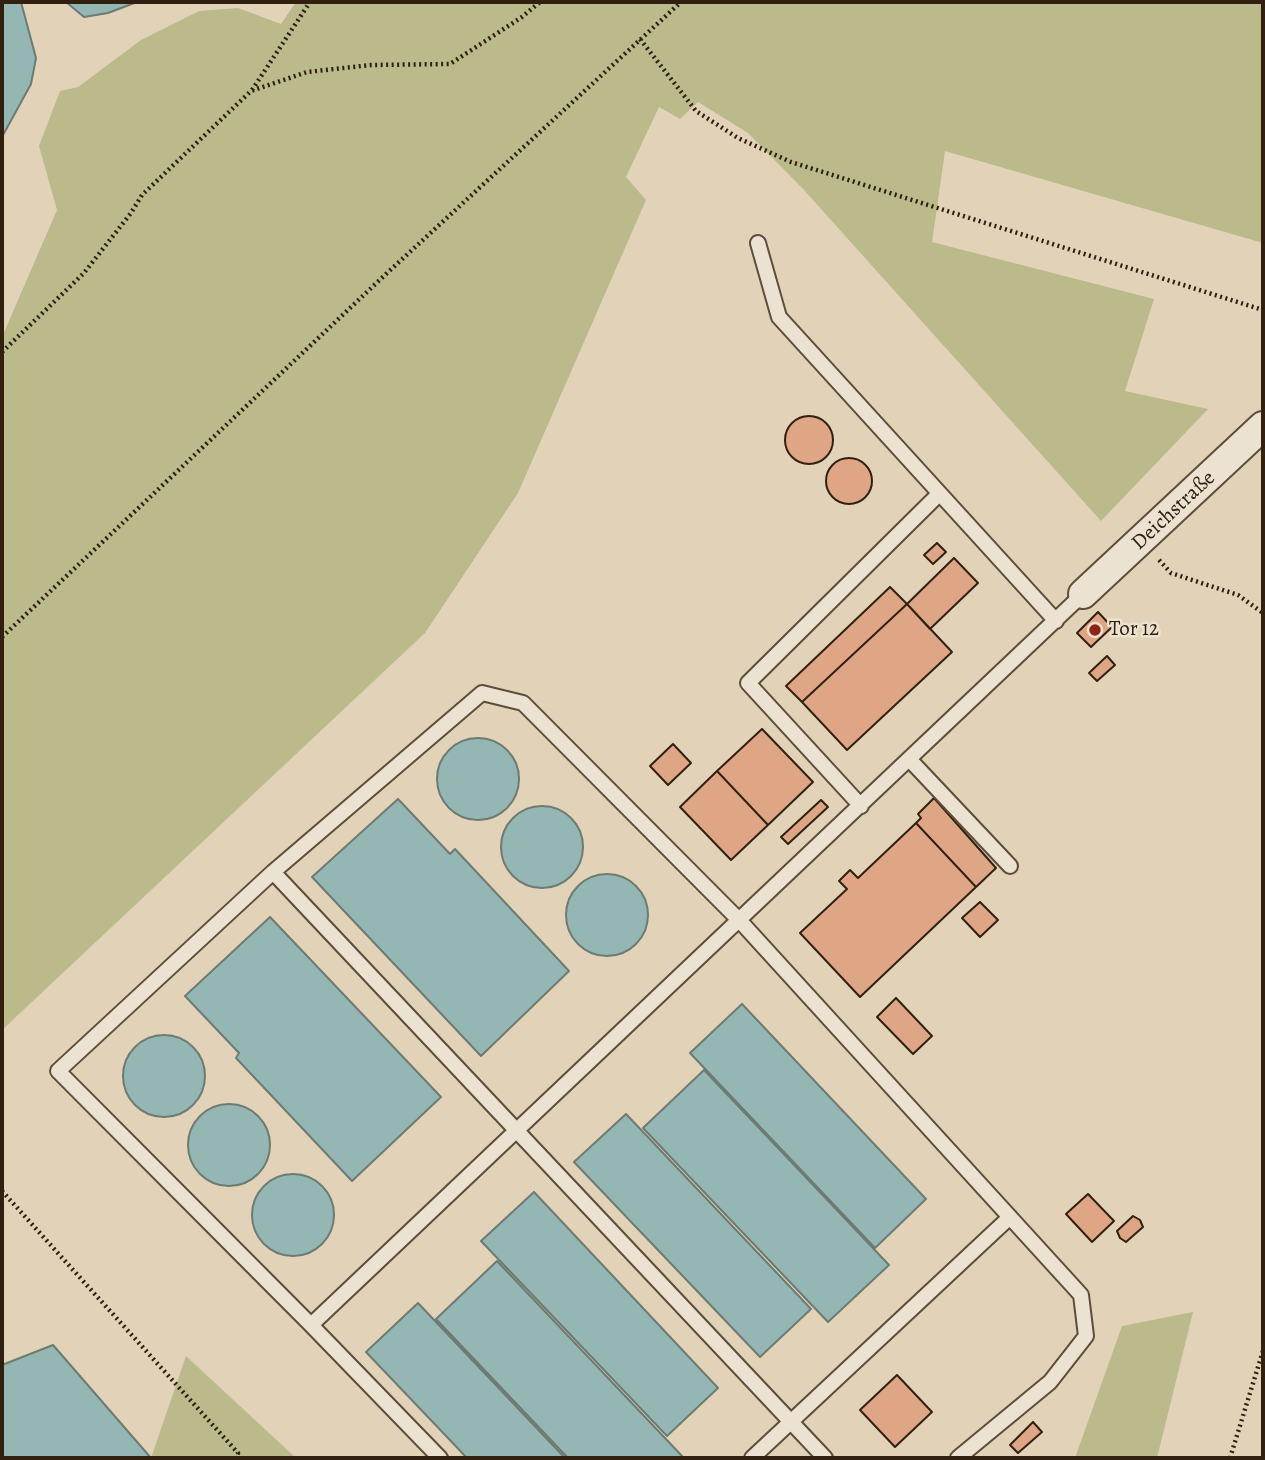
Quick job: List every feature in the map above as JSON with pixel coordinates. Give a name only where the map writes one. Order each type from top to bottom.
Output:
[{"type":"street","name":"Deichstraße","points":[[1083,594],[1263,426]]},
{"type":"lane","points":[[758,243],[779,317],[1056,621]]},
{"type":"lane","points":[[860,806],[748,683],[939,494]]},
{"type":"lane","points":[[312,1325],[1083,594]]},
{"type":"lane","points":[[439,1458],[312,1325],[58,1071],[273,872],[482,693],[523,703],[740,921],[1080,1295],[1086,1336],[1050,1382],[958,1458]]},
{"type":"lane","points":[[910,760],[1010,866]]},
{"type":"lane","points":[[273,872],[825,1458]]},
{"type":"lane","points":[[752,1458],[1010,1217]]},
{"type":"path","points":[[2,352],[84,272],[142,195],[251,91],[310,2]]},
{"type":"path","points":[[251,91],[307,72],[371,65],[450,64],[523,17],[540,2]]},
{"type":"path","points":[[2,638],[677,3]]},
{"type":"path","points":[[640,39],[696,111],[738,138],[791,162],[1263,310]]},
{"type":"path","points":[[1142,541],[1171,573],[1238,595],[1263,613]]},
{"type":"path","points":[[2,1191],[238,1453],[235,1458]]},
{"type":"path","points":[[1230,1458],[1263,1351]]},
{"type":"green space","points":[[296,2],[1263,2],[1263,243],[945,151],[932,242],[1154,299],[1125,391],[1208,409],[1101,521],[804,190],[748,133],[698,102],[680,119],[659,107],[626,177],[646,200],[518,493],[425,633],[2,1030],[2,337],[57,210],[39,146],[60,91],[78,87],[141,40],[199,11],[238,8],[281,24]]},
{"type":"green space","points":[[1193,1312],[1157,1458],[1075,1458],[1122,1326]]},
{"type":"green space","points":[[186,1356],[296,1458],[151,1458]]},
{"type":"water","points":[[2,2],[21,2],[36,58],[31,84],[2,137]]},
{"type":"water","points":[[66,2],[137,2],[108,13],[84,17]]},
{"type":"water","points":[[478,738],[494,741],[507,750],[516,763],[519,779],[516,795],[507,808],[494,817],[478,820],[462,817],[449,808],[440,795],[437,779],[440,763],[449,750],[462,741]]},
{"type":"water","points":[[398,799],[450,854],[455,849],[569,971],[481,1056],[312,877]]},
{"type":"water","points":[[542,806],[558,809],[571,818],[580,831],[583,847],[580,863],[571,876],[558,885],[542,888],[526,885],[513,876],[504,863],[501,847],[504,831],[513,818],[526,809]]},
{"type":"water","points":[[607,874],[623,877],[636,886],[645,899],[648,915],[645,931],[636,944],[623,953],[607,956],[591,953],[578,944],[569,931],[566,915],[569,899],[578,886],[591,877]]},
{"type":"water","points":[[270,917],[441,1097],[352,1181],[236,1058],[239,1053],[185,996]]},
{"type":"water","points":[[742,1004],[926,1199],[875,1248],[690,1053]]},
{"type":"water","points":[[164,1035],[180,1038],[193,1047],[202,1060],[205,1076],[202,1092],[193,1105],[180,1114],[164,1117],[148,1114],[135,1105],[126,1092],[123,1076],[126,1060],[135,1047],[148,1038]]},
{"type":"water","points":[[704,1070],[889,1265],[828,1322],[643,1128]]},
{"type":"water","points":[[229,1104],[245,1107],[258,1116],[267,1129],[270,1145],[267,1161],[258,1174],[245,1183],[229,1186],[213,1183],[200,1174],[191,1161],[188,1145],[191,1129],[200,1116],[213,1107]]},
{"type":"water","points":[[626,1114],[811,1309],[760,1357],[574,1162]]},
{"type":"water","points":[[293,1174],[309,1177],[322,1186],[331,1199],[334,1215],[331,1231],[322,1244],[309,1253],[293,1256],[277,1253],[264,1244],[255,1231],[252,1215],[255,1199],[264,1186],[277,1177]]},
{"type":"water","points":[[534,1192],[718,1388],[667,1436],[481,1241]]},
{"type":"water","points":[[497,1261],[682,1456],[680,1458],[568,1458],[436,1319]]},
{"type":"water","points":[[418,1303],[565,1458],[467,1458],[366,1352]]},
{"type":"water","points":[[53,1345],[151,1458],[2,1458],[2,1365]]},
{"type":"building","points":[[809,416],[826,423],[833,440],[826,457],[809,464],[792,457],[785,440],[792,423]]},
{"type":"building","points":[[849,458],[858,459],[865,465],[871,472],[871,490],[865,497],[858,503],[849,504],[840,503],[833,497],[827,490],[826,481],[827,472],[833,465],[840,459]]},
{"type":"building","points":[[937,543],[946,552],[933,564],[924,555]]},
{"type":"building","points":[[954,558],[978,583],[930,629],[907,604]]},
{"type":"building","points":[[890,587],[907,604],[802,702],[786,686]]},
{"type":"building","points":[[907,604],[952,652],[847,750],[802,702]]},
{"type":"building","name":"Tor 12","points":[[1098,612],[1112,627],[1091,647],[1077,633]]},
{"type":"building","points":[[1107,656],[1115,665],[1097,681],[1089,673]]},
{"type":"building","points":[[762,729],[813,782],[768,825],[717,771]]},
{"type":"building","points":[[673,744],[691,763],[668,785],[650,766]]},
{"type":"building","points":[[717,771],[768,825],[731,860],[680,807]]},
{"type":"building","points":[[934,798],[996,868],[976,887],[916,823],[921,818],[918,814]]},
{"type":"building","points":[[821,800],[828,807],[788,844],[781,837]]},
{"type":"building","points":[[916,823],[976,887],[860,997],[800,933],[847,889],[839,881],[850,870],[858,878]]},
{"type":"building","points":[[980,902],[998,920],[980,937],[962,918]]},
{"type":"building","points":[[896,998],[932,1036],[913,1054],[877,1017]]},
{"type":"building","points":[[1088,1194],[1114,1221],[1092,1242],[1066,1214]]},
{"type":"building","points":[[1133,1216],[1140,1220],[1143,1227],[1126,1242],[1120,1238],[1117,1231]]},
{"type":"building","points":[[897,1375],[932,1412],[895,1447],[860,1410]]},
{"type":"building","points":[[1033,1422],[1042,1432],[1018,1453],[1010,1445]]},
{"type":"place","name":"Tor 12","points":[[1095,630]]}]
